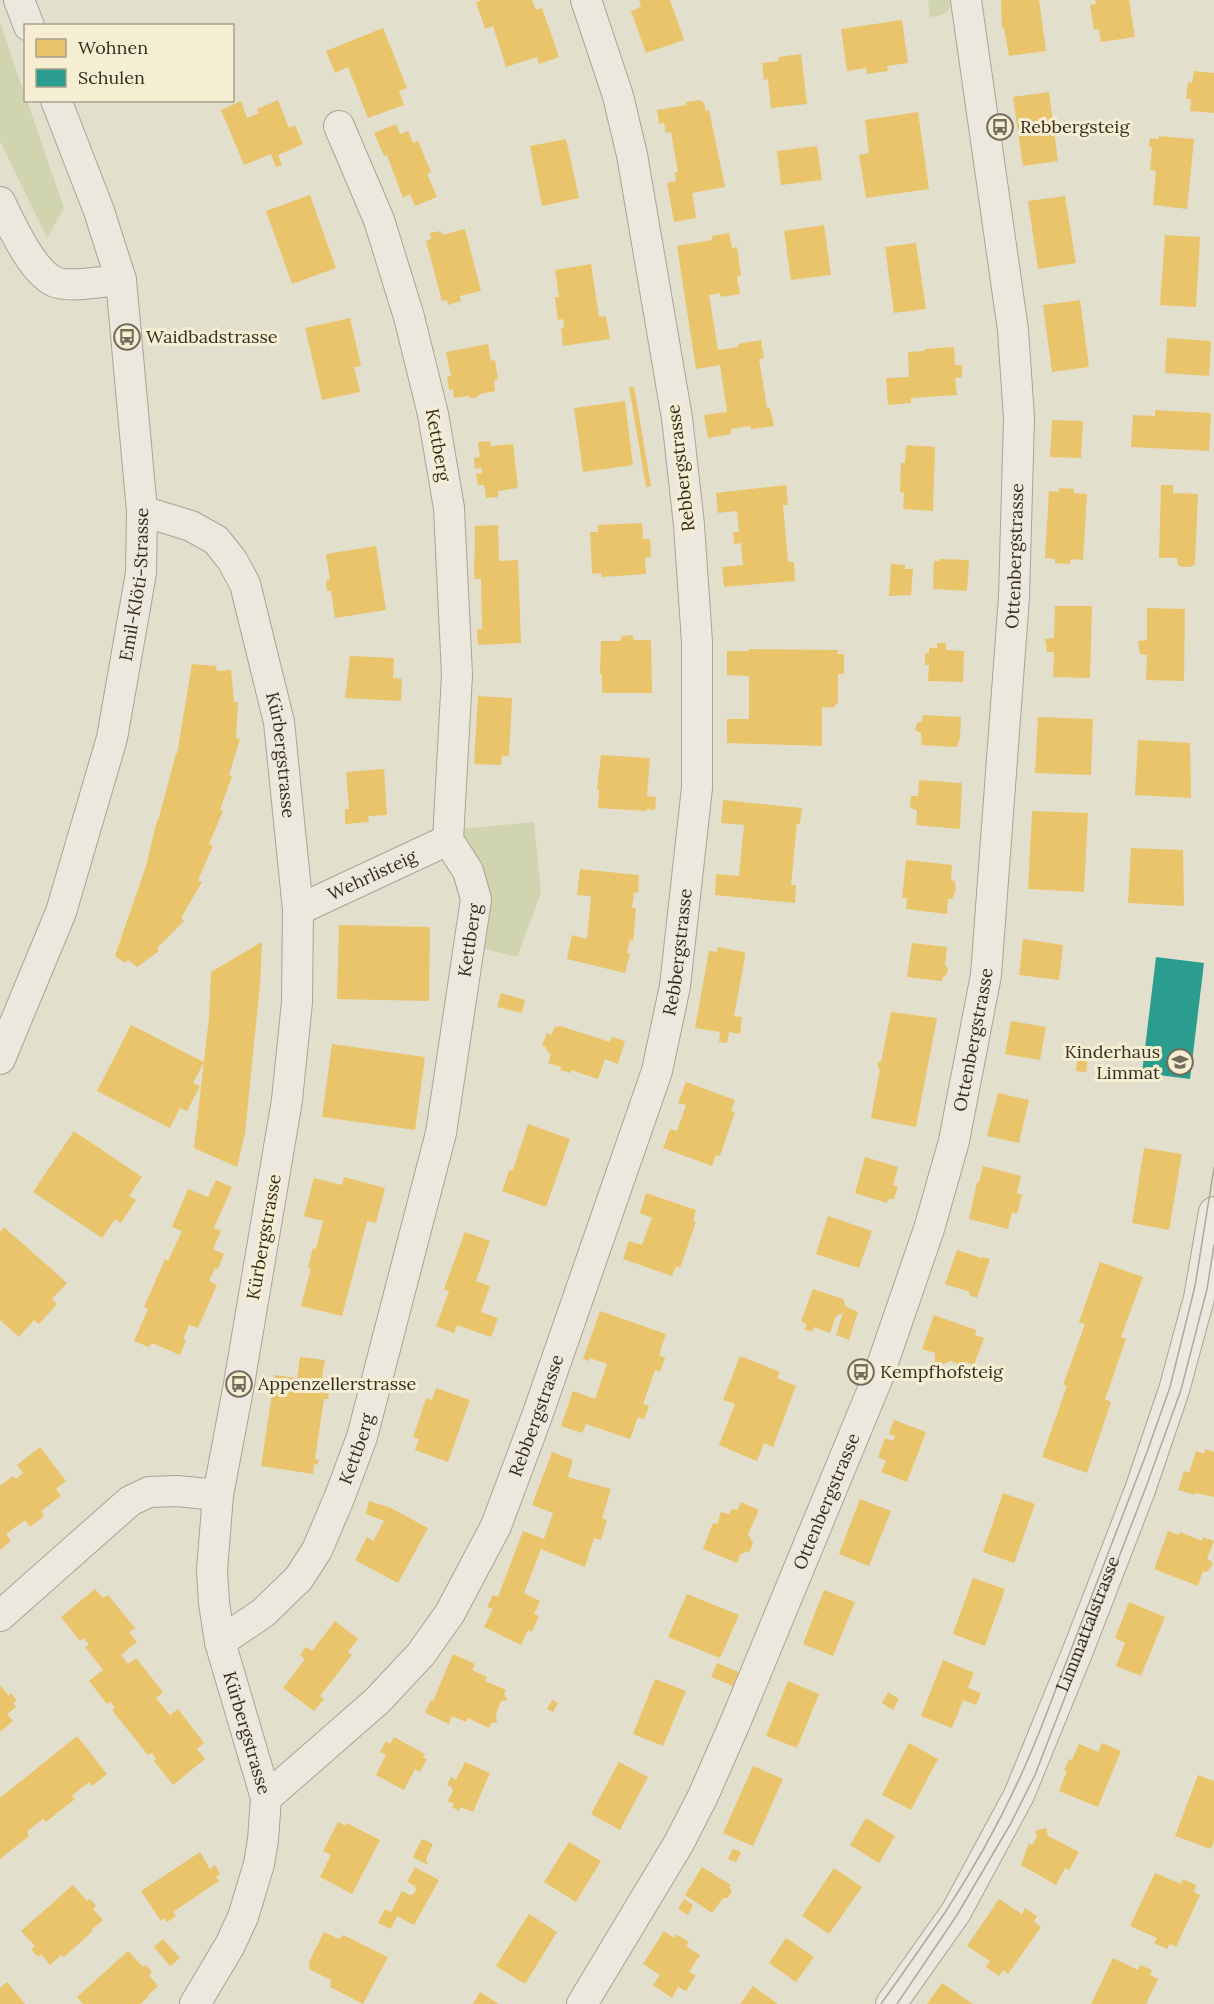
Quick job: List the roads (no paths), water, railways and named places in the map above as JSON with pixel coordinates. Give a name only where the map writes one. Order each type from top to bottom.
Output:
[{"type":"street","points":[[19,0],[27,24]]},
{"type":"street","name":"Rebbergstrasse","points":[[266,1798],[377,1701],[421,1654],[450,1613],[496,1526],[657,1071],[675,986],[697,788],[697,642],[688,514],[677,417],[632,155],[618,96],[586,0]]},
{"type":"street","name":"Ottenbergstrasse","points":[[582,2004],[679,1843],[703,1796],[878,1377],[929,1229],[954,1141],[986,975],[1014,597],[1019,418],[1013,330],[966,0]]},
{"type":"street","name":"Emil-Klöti-Strasse","points":[[0,1059],[61,912],[112,738],[141,573],[142,511],[121,280],[99,211],[57,102]]},
{"type":"street","name":"Kettberg","points":[[220,1642],[262,1613],[299,1578],[317,1550],[362,1437],[441,1133],[476,899],[468,871],[448,840],[457,675],[448,508],[433,414],[409,317],[380,220],[339,126]]},
{"type":"street","points":[[0,202],[28,257],[42,272],[56,282],[121,280]]},
{"type":"street","name":"Kürbergstrasse","points":[[142,511],[191,525],[216,540],[232,560],[245,584],[279,722],[298,910],[297,1002],[287,1100],[218,1495],[212,1570],[220,1642],[266,1798],[259,1864],[243,1917],[230,1945],[195,2004]]},
{"type":"street","name":"Wehrlisteig","points":[[298,910],[448,840]]},
{"type":"street","name":"Limmattalstrasse","points":[[891,2004],[961,1903],[1019,1795],[1059,1697],[1140,1490],[1174,1390],[1198,1298],[1214,1212]]},
{"type":"street","points":[[0,1616],[130,1501],[150,1492],[177,1491],[218,1495]]},
{"type":"tram line","points":[[881,2004],[946,1911],[972,1868],[1009,1801],[1030,1756],[1170,1387],[1195,1286],[1214,1168]]},
{"type":"tram line","points":[[897,2004],[957,1915],[1011,1823],[1035,1775],[1181,1390],[1207,1289],[1214,1245]]},
{"type":"place","name":"Rebbergsteig","points":[[1000,127]]},
{"type":"place","name":"Waidbadstrasse","points":[[127,337]]},
{"type":"place","name":"Kinderhaus Limmat","points":[[1180,1062]]},
{"type":"place","name":"Kempfhofsteig","points":[[861,1372]]},
{"type":"place","name":"Appenzellerstrasse","points":[[239,1384]]}]
